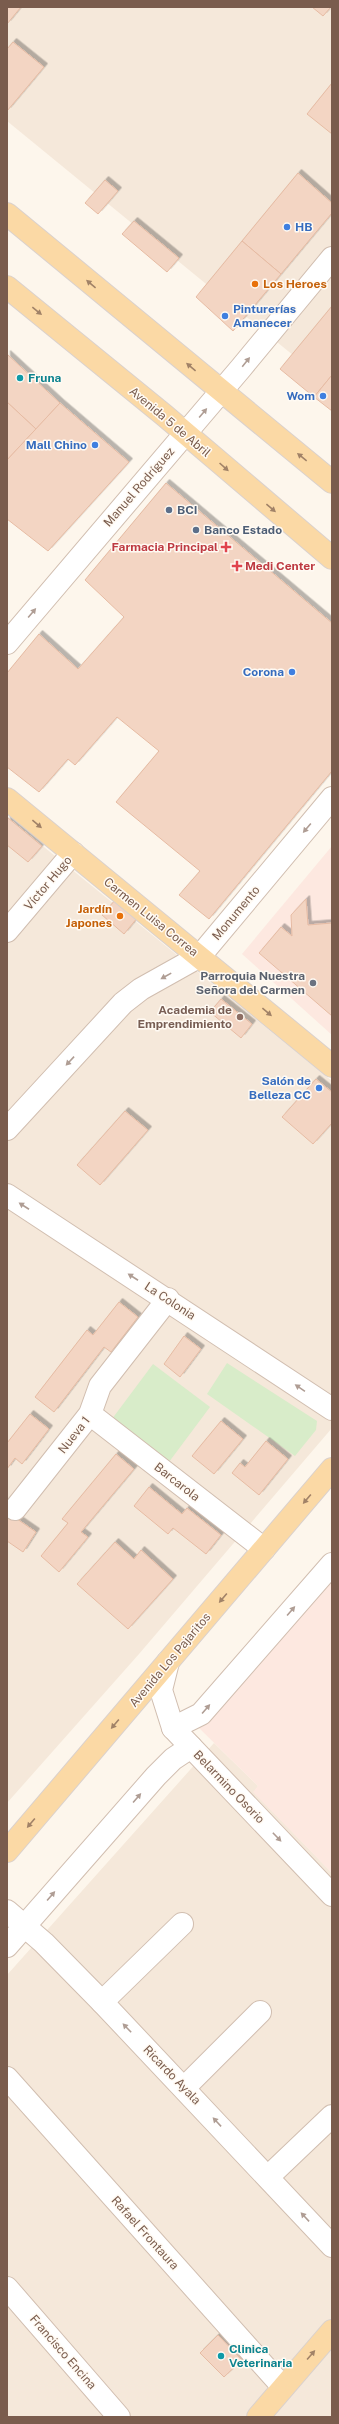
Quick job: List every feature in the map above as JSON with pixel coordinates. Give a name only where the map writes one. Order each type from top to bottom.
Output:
[{"type":"main road","points":[[7,214],[332,482]]},
{"type":"main road","name":"Avenida 5 de Abril","points":[[7,287],[332,558]]},
{"type":"main road","name":"Carmen Luisa Correa","points":[[7,799],[200,956],[332,1066]]},
{"type":"main road","name":"Avenida Los Pajaritos","points":[[7,1851],[332,1469]]},
{"type":"main road","points":[[258,2417],[332,2330]]},
{"type":"street","name":"Manuel Rodríguez","points":[[7,642],[221,392],[332,258]]},
{"type":"street","name":"Monumento","points":[[7,1129],[123,1004],[141,989],[200,956],[332,798]]},
{"type":"street","name":"Víctor Hugo","points":[[7,931],[73,853]]},
{"type":"street","name":"La Colonia","points":[[7,1195],[168,1299],[332,1409]]},
{"type":"street","name":"Nueva 1","points":[[15,1509],[90,1414],[100,1386],[168,1299]]},
{"type":"street","name":"Barcarola","points":[[90,1414],[264,1549]]},
{"type":"street","points":[[173,1728],[201,1714],[332,1564]]},
{"type":"street","name":"Belarmino Osorio","points":[[168,1662],[162,1690],[173,1728],[332,1895]]},
{"type":"street","points":[[7,1946],[156,1776],[173,1759],[191,1747]]},
{"type":"street","name":"Ricardo Ayala","points":[[7,1910],[25,1925],[102,2002],[332,2246]]},
{"type":"street","points":[[102,2002],[182,1924]]},
{"type":"street","points":[[184,2088],[260,2012]]},
{"type":"street","name":"Rafael Frontaura","points":[[7,2078],[283,2387]]},
{"type":"street","points":[[268,2177],[332,2116]]},
{"type":"street","name":"Francisco Encina","points":[[7,2288],[119,2417]]},
{"type":"shaded area","points":[[7,7],[332,7],[332,387],[7,121]]},
{"type":"shaded area","points":[[7,817],[332,1081],[332,1428],[139,1654],[7,1803]]},
{"type":"shaded area","points":[[332,846],[332,1035],[242,954]]},
{"type":"shaded area","points":[[332,1574],[332,1873],[253,1792],[258,1786],[199,1728]]},
{"type":"shaded area","points":[[214,1743],[258,1786],[254,1792],[332,1873],[332,2417],[7,2417],[7,1975]]},
{"type":"green space","points":[[227,1363],[317,1421],[316,1430],[295,1456],[207,1394]]},
{"type":"green space","points":[[153,1364],[210,1407],[166,1466],[109,1423]]},
{"type":"building","points":[[7,7],[21,7],[7,24]]},
{"type":"building","points":[[312,7],[331,7],[323,16]]},
{"type":"building","points":[[13,42],[44,67],[7,111],[7,49]]},
{"type":"building","points":[[332,83],[332,134],[307,114]]},
{"type":"building","name":"HB","points":[[298,173],[332,203],[332,213],[281,274],[242,241]]},
{"type":"building","points":[[105,180],[118,191],[98,214],[85,203]]},
{"type":"building","points":[[134,221],[179,258],[167,272],[122,234]]},
{"type":"building","points":[[242,241],[281,274],[233,331],[196,297]]},
{"type":"building","points":[[332,306],[332,375],[314,397],[280,369]]},
{"type":"building","name":"Fruna","points":[[7,354],[60,403],[36,429],[7,402]]},
{"type":"building","points":[[332,375],[332,411],[314,397]]},
{"type":"building","points":[[7,402],[36,429],[7,460]]},
{"type":"building","points":[[60,403],[129,462],[48,551],[7,519],[7,460]]},
{"type":"building","points":[[166,483],[332,623],[332,771],[209,919],[179,895],[200,871],[116,802],[159,751],[117,717],[75,765],[68,759],[39,792],[7,767],[7,673],[39,634],[78,669],[124,617],[85,580]]},
{"type":"building","points":[[7,817],[42,846],[28,862],[7,845]]},
{"type":"building","name":"Jardín Japones","points":[[116,899],[138,917],[124,934],[102,915]]},
{"type":"building","name":"Parroquia Nuestra Señora del Carmen","points":[[306,899],[308,925],[332,923],[332,1016],[259,953],[281,927],[292,936],[291,915]]},
{"type":"building","points":[[221,999],[252,1024],[241,1038],[210,1012]]},
{"type":"building","points":[[316,1079],[332,1092],[332,1123],[313,1144],[282,1117]]},
{"type":"building","points":[[125,1111],[148,1130],[100,1185],[77,1165]]},
{"type":"building","points":[[119,1302],[138,1317],[111,1352],[104,1347],[54,1412],[35,1397],[87,1330],[93,1335]]},
{"type":"building","points":[[184,1336],[201,1349],[180,1377],[164,1364]]},
{"type":"building","points":[[30,1414],[49,1429],[22,1464],[15,1458],[7,1469],[7,1443]]},
{"type":"building","points":[[221,1421],[243,1439],[214,1474],[192,1456]]},
{"type":"building","points":[[266,1441],[288,1459],[259,1495],[232,1473],[240,1463],[245,1467]]},
{"type":"building","points":[[116,1454],[134,1469],[81,1532],[88,1537],[59,1572],[41,1556],[68,1523],[62,1519]]},
{"type":"building","points":[[149,1487],[182,1514],[187,1508],[221,1535],[206,1554],[173,1528],[168,1534],[134,1506]]},
{"type":"building","points":[[7,1512],[36,1532],[23,1552],[7,1541]]},
{"type":"building","points":[[115,1542],[134,1559],[141,1550],[173,1579],[128,1629],[77,1584]]},
{"type":"building","name":"Clinica Veterinaria","points":[[218,2335],[242,2360],[224,2377],[200,2353]]},
{"type":"place","name":"HB","points":[[287,227]]},
{"type":"place","name":"Los Heroes","points":[[255,284]]},
{"type":"place","name":"Pinturerías Amanecer","points":[[225,316]]},
{"type":"place","name":"Fruna","points":[[20,378]]},
{"type":"place","name":"Wom","points":[[323,396]]},
{"type":"place","name":"Mall Chino","points":[[95,445]]},
{"type":"place","name":"BCI","points":[[169,510]]},
{"type":"place","name":"Banco Estado","points":[[196,530]]},
{"type":"place","name":"Farmacia Principal","points":[[226,547]]},
{"type":"place","name":"Medi Center","points":[[237,566]]},
{"type":"place","name":"Corona","points":[[292,672]]},
{"type":"place","name":"Jardín Japones","points":[[120,916]]},
{"type":"place","name":"Parroquia Nuestra Señora del Carmen","points":[[313,983]]},
{"type":"place","name":"Academia de Emprendimiento","points":[[240,1017]]},
{"type":"place","name":"Salón de Belleza CC","points":[[319,1088]]},
{"type":"place","name":"Clinica Veterinaria","points":[[221,2356]]}]
